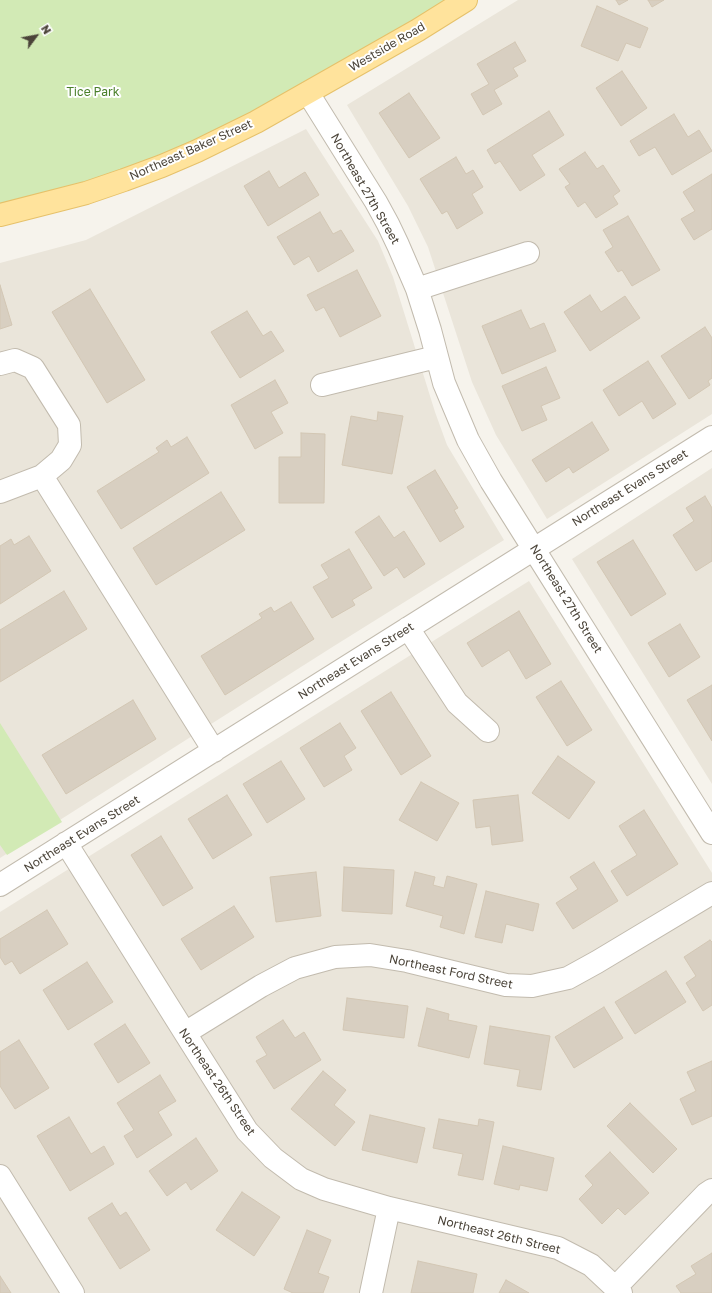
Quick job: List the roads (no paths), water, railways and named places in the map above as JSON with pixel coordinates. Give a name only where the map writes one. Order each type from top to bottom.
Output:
[{"type":"main road","name":"Westside Road","points":[[308,93],[411,34],[466,0]]},
{"type":"main road","name":"Northeast Baker Street","points":[[0,215],[86,193],[162,166],[237,132],[308,93]]},
{"type":"street","name":"Northeast 27th Street","points":[[308,93],[350,159],[388,224],[409,269],[430,330],[436,357],[446,389],[468,440],[491,481],[712,833]]},
{"type":"street","points":[[416,289],[528,253]]},
{"type":"street","points":[[322,384],[436,357]]},
{"type":"street","points":[[0,364],[15,360],[33,368],[69,425],[70,445],[61,460],[42,476],[0,492]]},
{"type":"street","name":"Northeast Evans Street","points":[[0,885],[712,437]]},
{"type":"street","points":[[42,476],[214,751]]},
{"type":"street","points":[[408,628],[457,704],[488,731]]},
{"type":"street","name":"Northeast 26th Street","points":[[66,843],[247,1131],[273,1158],[301,1179],[324,1189],[389,1208],[558,1248],[591,1265],[619,1290]]},
{"type":"street","name":"Northeast Ford Street","points":[[185,1033],[261,986],[295,968],[335,957],[370,955],[506,985],[532,986],[568,978],[712,892]]},
{"type":"street","points":[[0,1176],[73,1293]]},
{"type":"street","points":[[619,1290],[706,1194],[712,1190]]},
{"type":"street","points":[[371,1293],[389,1208]]},
{"type":"park label","name":"Tice Park","points":[[93,92]]}]
